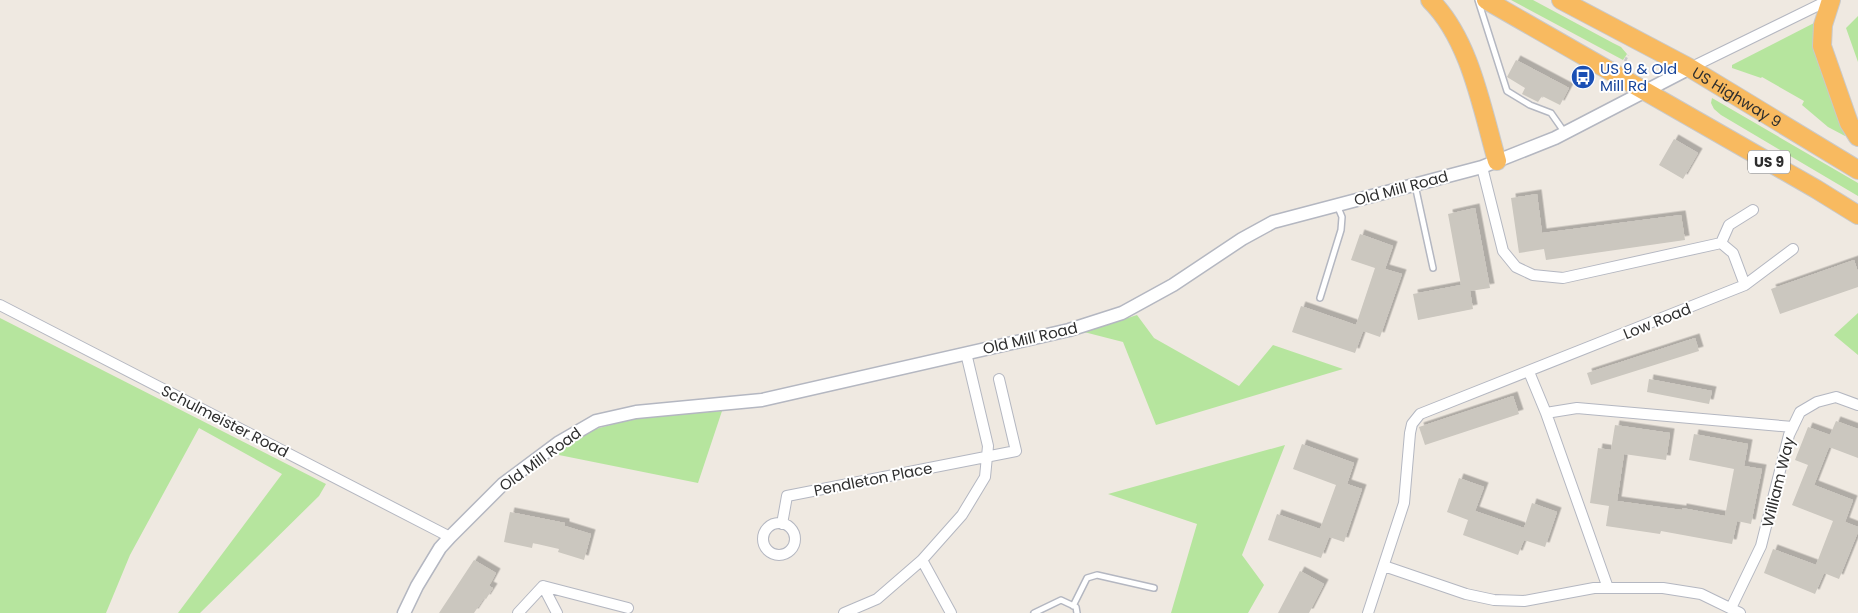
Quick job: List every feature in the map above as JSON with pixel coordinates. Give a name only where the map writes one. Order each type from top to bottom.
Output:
[{"type":"highway","points":[[1430,0],[1439,9],[1457,36],[1470,70],[1490,164]]},
{"type":"highway","name":"US 9","points":[[1486,0],[1858,215]]},
{"type":"highway","name":"US Highway 9","points":[[1561,0],[1690,68],[1858,170]]},
{"type":"highway","points":[[1830,0],[1823,25],[1822,46],[1849,123],[1858,138]]},
{"type":"street","points":[[1690,68],[1830,0]]},
{"type":"street","name":"Old Mill Road","points":[[404,613],[417,586],[440,548],[503,484],[558,443],[596,421],[636,412],[762,400],[1069,330],[1122,313],[1172,285],[1242,239],[1273,222],[1490,164],[1564,133],[1647,92],[1690,68]]},
{"type":"street","points":[[1490,164],[1503,251],[1516,267],[1532,275],[1563,278],[1721,243]]},
{"type":"street","points":[[1721,243],[1729,225],[1753,210]]},
{"type":"street","points":[[1721,243],[1733,253],[1745,286]]},
{"type":"street","name":"Low Road","points":[[1368,613],[1404,503],[1412,424],[1420,414],[1745,286],[1793,249]]},
{"type":"street","name":"Schulmeister Road","points":[[0,305],[450,537]]},
{"type":"street","points":[[844,613],[877,599],[922,560],[962,515],[985,477],[988,446],[966,353]]},
{"type":"street","points":[[1529,372],[1546,413],[1608,588]]},
{"type":"street","name":"Pendleton Place","points":[[782,524],[787,496],[1016,451],[1000,379]]},
{"type":"street","name":"William Way","points":[[1735,611],[1761,546],[1789,435],[1800,412],[1817,402],[1836,397],[1858,405]]},
{"type":"street","points":[[1546,413],[1577,408],[1793,427]]},
{"type":"street","points":[[922,560],[951,613]]},
{"type":"street","points":[[1384,566],[1466,594],[1494,600],[1524,602],[1594,588],[1662,588],[1701,594],[1735,611]]},
{"type":"street","points":[[543,586],[628,608]]},
{"type":"street","points":[[518,613],[543,586]]},
{"type":"street","points":[[543,586],[557,613]]},
{"type":"lane","points":[[1478,0],[1507,91],[1530,105],[1551,113],[1564,133]]},
{"type":"lane","points":[[1415,185],[1433,268]]},
{"type":"lane","points":[[1320,298],[1341,230],[1342,217],[1337,205]]},
{"type":"lane","points":[[1072,606],[1087,578],[1097,574],[1154,588]]},
{"type":"lane","points":[[1034,613],[1061,600],[1076,607],[1077,613]]},
{"type":"path","points":[[1624,61],[1628,55]]},
{"type":"green space","points":[[1511,0],[1533,0],[1621,47],[1627,54],[1623,60]]},
{"type":"green space","points":[[1858,16],[1858,62],[1846,28]]},
{"type":"green space","points":[[1816,22],[1845,136],[1828,127],[1802,105],[1804,101],[1762,77],[1732,68],[1732,65]]},
{"type":"green space","points":[[1712,98],[1858,183],[1858,196],[1721,115],[1714,109],[1711,103]]},
{"type":"green space","points":[[1858,313],[1858,355],[1834,335]]},
{"type":"green space","points":[[1137,315],[1154,338],[1239,386],[1273,345],[1343,369],[1156,425],[1123,342],[1084,332]]},
{"type":"green space","points":[[0,318],[326,484],[319,496],[200,613],[178,613],[282,474],[199,428],[130,555],[106,613],[0,613]]},
{"type":"green space","points":[[722,411],[698,483],[549,453],[592,430],[636,418]]},
{"type":"green space","points":[[1285,445],[1242,555],[1264,585],[1248,613],[1171,613],[1197,524],[1108,494]]},
{"type":"building","points":[[1516,60],[1569,88],[1560,105],[1542,96],[1538,102],[1522,94],[1525,88],[1507,77]]},
{"type":"building","points":[[1674,139],[1698,153],[1683,179],[1659,165]]},
{"type":"building","points":[[1537,194],[1542,233],[1681,215],[1685,240],[1546,260],[1544,249],[1519,253],[1511,198]]},
{"type":"building","points":[[1475,208],[1490,288],[1470,291],[1473,309],[1418,320],[1413,294],[1461,285],[1448,214]]},
{"type":"building","points":[[1360,234],[1393,246],[1385,269],[1402,274],[1380,337],[1363,331],[1355,353],[1292,332],[1301,306],[1356,325],[1375,268],[1351,260]]},
{"type":"building","points":[[1854,260],[1858,272],[1858,287],[1780,314],[1771,289]]},
{"type":"building","points":[[1695,338],[1699,351],[1591,385],[1587,373]]},
{"type":"building","points":[[1649,379],[1712,391],[1709,404],[1647,392]]},
{"type":"building","points":[[1513,396],[1519,414],[1425,445],[1419,427]]},
{"type":"building","points":[[1836,421],[1858,429],[1858,458],[1829,447],[1814,485],[1853,500],[1845,522],[1858,527],[1858,532],[1839,579],[1824,573],[1815,594],[1764,573],[1773,549],[1816,565],[1833,521],[1792,505],[1808,465],[1795,460],[1808,427],[1830,435]]},
{"type":"building","points":[[1615,425],[1670,433],[1666,460],[1624,454],[1617,501],[1682,510],[1682,508],[1725,516],[1734,469],[1689,460],[1694,434],[1748,444],[1744,466],[1762,469],[1751,524],[1737,521],[1732,544],[1661,531],[1660,534],[1606,526],[1609,506],[1590,503],[1598,448],[1611,450]]},
{"type":"building","points":[[1302,444],[1354,463],[1347,484],[1362,489],[1344,542],[1329,537],[1321,558],[1268,540],[1277,514],[1320,529],[1336,485],[1293,469]]},
{"type":"building","points":[[1459,478],[1484,487],[1475,511],[1524,528],[1532,503],[1557,512],[1545,547],[1524,540],[1518,555],[1463,535],[1468,520],[1447,512]]},
{"type":"building","points":[[510,512],[565,523],[565,526],[591,534],[584,560],[558,552],[559,549],[533,543],[532,548],[504,542]]},
{"type":"building","points":[[474,560],[496,573],[489,586],[493,588],[486,599],[484,598],[474,613],[439,613]]},
{"type":"building","points":[[1300,571],[1324,584],[1309,613],[1278,613]]},
{"type":"place","name":"US 9 & Old Mill Rd","points":[[1583,77]]}]
